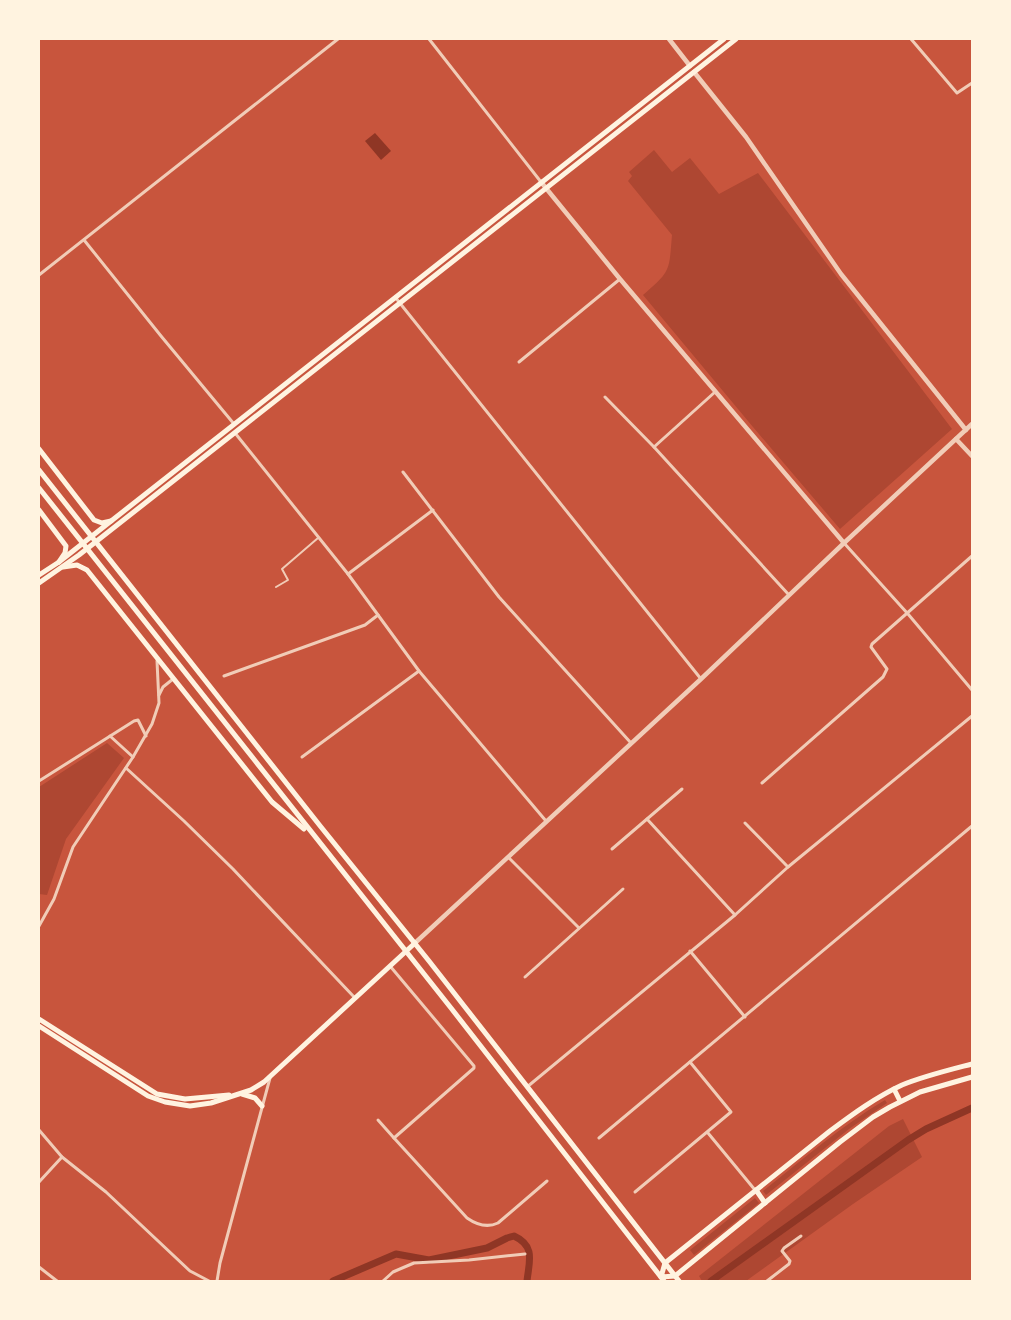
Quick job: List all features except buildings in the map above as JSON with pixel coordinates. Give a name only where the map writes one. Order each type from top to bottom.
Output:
[{"type":"main road","points":[[39,575],[59,562],[724,39]]},
{"type":"main road","points":[[39,583],[101,538],[736,39]]},
{"type":"main road","points":[[690,66],[694,72]]},
{"type":"main road","points":[[232,425],[237,431]]},
{"type":"main road","points":[[39,450],[94,520],[102,523],[111,521]]},
{"type":"main road","points":[[39,470],[321,828],[415,943],[526,1088],[677,1279]]},
{"type":"main road","points":[[39,488],[663,1279]]},
{"type":"main road","points":[[39,510],[66,546],[65,553],[59,562]]},
{"type":"main road","points":[[63,567],[77,565],[85,568],[172,680],[272,802],[313,836]]},
{"type":"main road","points":[[236,1094],[255,1087],[271,1074],[415,943]]},
{"type":"main road","points":[[39,1019],[100,1061]]},
{"type":"main road","points":[[39,1026],[163,1096],[190,1099],[244,1094],[252,1096],[262,1106]]},
{"type":"main road","points":[[663,1279],[665,1263],[844,1121],[894,1089],[928,1076],[972,1064]]},
{"type":"main road","points":[[663,1279],[677,1279],[856,1129],[881,1112],[927,1089],[972,1077]]},
{"type":"main road","points":[[894,1089],[900,1101]]},
{"type":"main road","points":[[756,1190],[766,1203]]},
{"type":"street","points":[[39,275],[338,39]]},
{"type":"street","points":[[430,39],[541,182],[620,279],[844,543],[908,614],[972,690]]},
{"type":"street","points":[[668,39],[690,66]]},
{"type":"street","points":[[911,39],[957,93],[972,83]]},
{"type":"street","points":[[694,72],[746,137],[841,274],[966,430]]},
{"type":"street","points":[[84,240],[232,425]]},
{"type":"street","points":[[519,362],[620,279]]},
{"type":"street","points":[[395,297],[701,679]]},
{"type":"street","points":[[654,447],[715,392]]},
{"type":"street","points":[[605,397],[654,447],[788,595]]},
{"type":"street","points":[[415,943],[546,820],[701,679],[788,595],[972,424]]},
{"type":"street","points":[[237,431],[318,538],[348,574],[419,671],[546,820]]},
{"type":"street","points":[[956,439],[972,456]]},
{"type":"street","points":[[403,472],[500,597],[632,743]]},
{"type":"street","points":[[348,574],[433,510]]},
{"type":"street","points":[[762,783],[884,677],[886,669],[871,648],[872,644],[972,556]]},
{"type":"street","points":[[224,676],[365,625],[378,616]]},
{"type":"street","points":[[158,661],[159,698]]},
{"type":"street","points":[[302,757],[419,671]]},
{"type":"street","points":[[39,926],[54,899],[73,847],[146,736],[155,718],[162,689],[172,680]]},
{"type":"street","points":[[526,1088],[972,716]]},
{"type":"street","points":[[39,781],[136,720],[138,720],[146,736]]},
{"type":"street","points":[[110,736],[133,757]]},
{"type":"street","points":[[126,768],[233,869],[355,998]]},
{"type":"street","points":[[612,849],[682,789]]},
{"type":"street","points":[[647,819],[735,914]]},
{"type":"street","points":[[745,823],[788,868]]},
{"type":"street","points":[[599,1138],[972,826]]},
{"type":"street","points":[[508,857],[579,928]]},
{"type":"street","points":[[525,977],[623,889]]},
{"type":"street","points":[[690,952],[745,1017]]},
{"type":"street","points":[[390,966],[474,1066],[394,1138]]},
{"type":"street","points":[[635,1192],[731,1112],[690,1062]]},
{"type":"street","points":[[217,1281],[220,1263],[271,1074]]},
{"type":"street","points":[[378,1120],[467,1218],[480,1225],[495,1224],[547,1181]]},
{"type":"street","points":[[39,1130],[62,1157],[106,1192],[190,1270],[209,1281]]},
{"type":"street","points":[[708,1133],[756,1190]]},
{"type":"street","points":[[39,1182],[62,1157]]},
{"type":"street","points":[[767,1281],[789,1264],[790,1261],[782,1251],[802,1236]]},
{"type":"street","points":[[383,1281],[393,1272],[414,1263],[525,1254]]},
{"type":"street","points":[[39,1267],[57,1281]]},
{"type":"lane","points":[[276,587],[288,580],[282,569],[318,538]]},
{"type":"shaded area","points":[[375,133],[391,151],[381,160],[365,141]]},
{"type":"shaded area","points":[[654,150],[672,172],[690,158],[719,194],[758,173],[952,429],[840,529],[643,295],[659,281],[667,270],[672,235],[628,181],[632,176],[629,172]]},
{"type":"shaded area","points":[[107,743],[124,758],[66,839],[47,895],[39,894],[39,787]]},
{"type":"shaded area","points":[[885,1100],[887,1103],[849,1129],[766,1195],[763,1191],[808,1155],[853,1121]]},
{"type":"shaded area","points":[[903,1119],[922,1157],[746,1281],[702,1281],[699,1276],[889,1126]]},
{"type":"shaded area","points":[[755,1198],[759,1203],[694,1255],[690,1250]]},
{"type":"waterway","points":[[711,1281],[908,1140],[926,1129],[972,1108]]},
{"type":"waterway","points":[[333,1281],[396,1254],[429,1260],[487,1248],[514,1236],[526,1245],[530,1255],[527,1281]]}]
